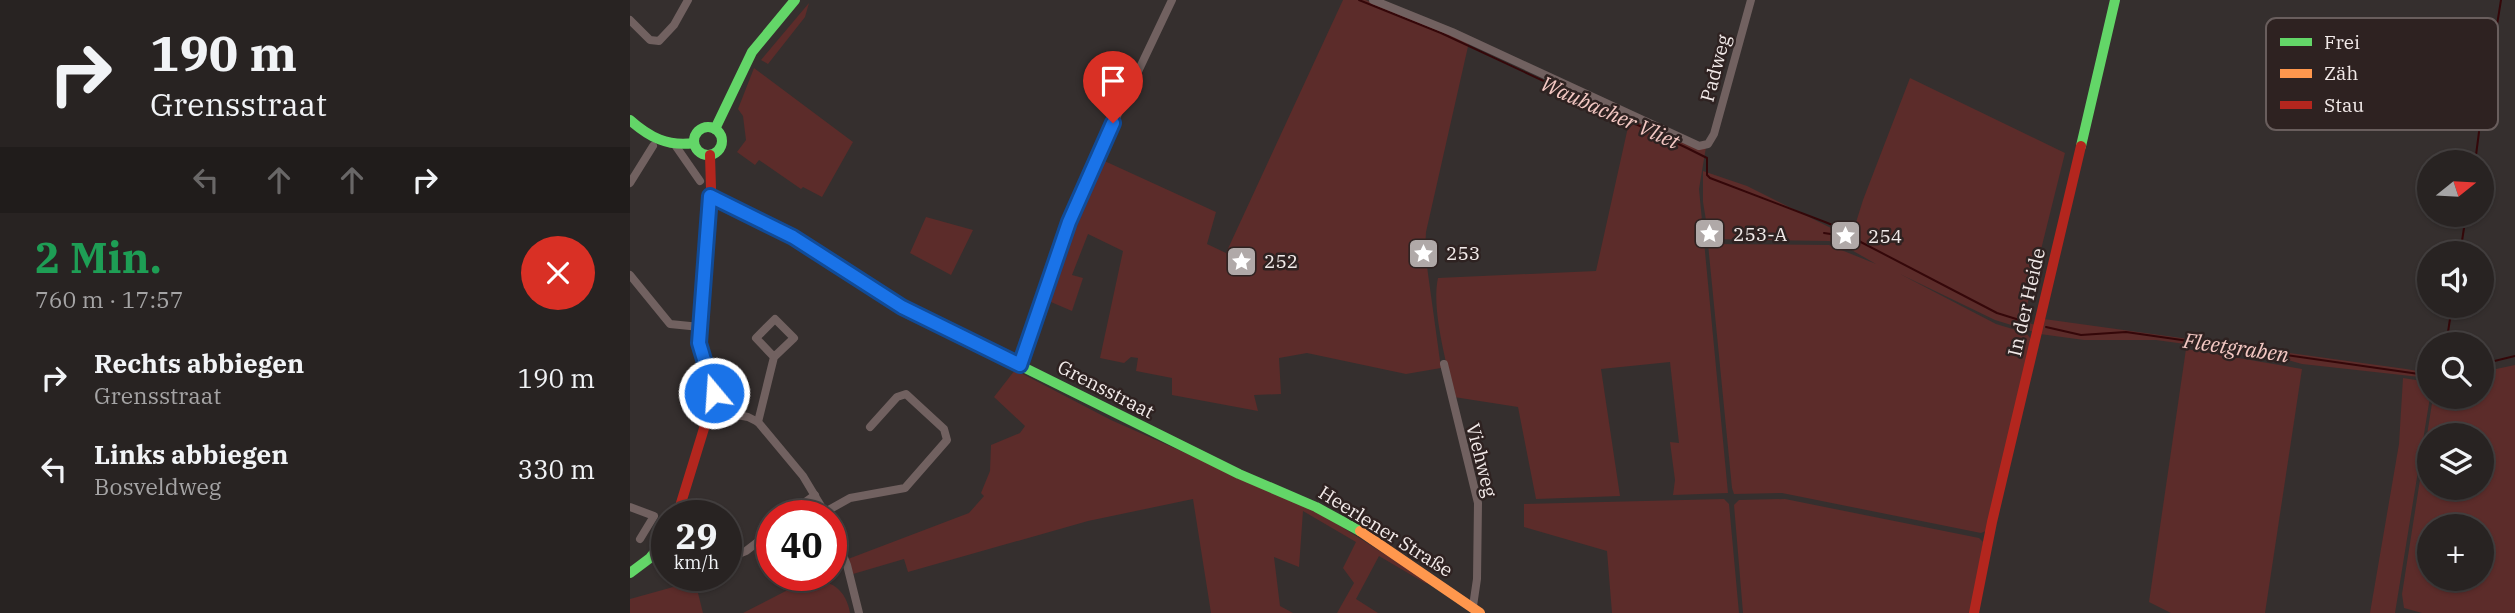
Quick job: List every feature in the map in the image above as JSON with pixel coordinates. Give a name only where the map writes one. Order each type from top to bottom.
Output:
[{"type":"street","points":[[631,21],[650,40],[659,41],[674,25],[688,0]]},
{"type":"street","points":[[682,500],[710,411],[711,382],[701,351],[700,327],[710,196],[710,155],[721,144],[715,129],[748,58],[795,0]]},
{"type":"street","points":[[1020,365],[1086,181],[1172,0]]},
{"type":"street","name":"Padweg","points":[[1373,0],[1452,32],[1699,146],[1708,144],[1714,134],[1751,0]]},
{"type":"street","name":"In der Heide","points":[[1974,613],[1992,522],[2115,0]]},
{"type":"street","points":[[630,120],[652,137],[675,145],[694,143]]},
{"type":"street","points":[[710,155],[700,152],[694,143],[696,133],[702,128],[715,129]]},
{"type":"street","points":[[675,145],[701,181]]},
{"type":"street","points":[[630,183],[653,146]]},
{"type":"street","name":"Grensstraat","points":[[710,196],[793,237],[902,307],[1213,461],[1268,485]]},
{"type":"street","points":[[630,275],[670,324],[700,327]]},
{"type":"street","points":[[758,422],[774,357],[794,338],[775,319],[756,338],[774,357]]},
{"type":"street","name":"Viehweg","points":[[1444,364],[1478,503],[1476,609]]},
{"type":"street","points":[[847,500],[905,488],[947,440],[944,429],[906,394],[897,397],[870,427]]},
{"type":"street","points":[[710,411],[748,417],[758,422],[818,500]]},
{"type":"street","name":"Heerlener Straße","points":[[1268,485],[1352,526],[1476,609]]},
{"type":"street","points":[[808,500],[815,495]]},
{"type":"street","points":[[630,507],[654,516],[640,539]]},
{"type":"street","points":[[630,573],[651,557]]},
{"type":"street","points":[[847,569],[859,613]]},
{"type":"shaded area","points":[[1343,0],[1366,0],[1469,42],[1426,232],[1425,252],[1441,368],[1406,374],[1307,353],[1279,358],[1281,394],[1254,395],[1258,411],[1172,395],[1172,378],[1136,371],[1138,358],[1131,357],[1124,363],[1100,358],[1123,251],[1088,234],[1072,275],[1083,278],[1072,311],[1044,299],[1098,158],[1216,212],[1207,244],[1226,253]]},
{"type":"shaded area","points":[[809,3],[805,17],[768,64],[761,60]]},
{"type":"shaded area","points":[[754,68],[853,142],[822,197],[803,187],[801,189],[759,160],[755,165],[737,152],[746,140],[743,116],[738,109]]},
{"type":"shaded area","points":[[1910,78],[2065,153],[2023,322],[2036,325],[2034,332],[1995,320],[1900,274],[1996,324],[2026,333],[2031,339],[1986,531],[1981,533],[1782,493],[1734,494],[1732,488],[1708,244],[1829,245],[1876,264],[1848,248],[1863,200]]},
{"type":"shaded area","points":[[1630,118],[1706,147],[1699,189],[1728,493],[1673,495],[1675,480],[1670,442],[1679,443],[1670,362],[1601,369],[1620,496],[1536,499],[1518,407],[1454,397],[1438,321],[1438,278],[1596,271]]},
{"type":"shaded area","points":[[1703,171],[1747,186],[1847,236],[1845,246],[1829,241],[1709,239],[1703,202]]},
{"type":"shaded area","points":[[926,217],[973,230],[951,275],[910,253]]},
{"type":"shaded area","points":[[2044,319],[2406,369],[2417,371],[2417,377],[2302,364],[2273,356],[2156,340],[2084,340],[2040,334]]},
{"type":"shaded area","points":[[2186,349],[2302,369],[2265,613],[2171,613],[2149,602]]},
{"type":"shaded area","points":[[2515,365],[2515,613],[2422,613],[2404,608],[2402,594],[2417,499],[2494,500],[2494,423],[2429,423],[2431,409],[2494,409],[2494,369]]},
{"type":"shaded area","points":[[1015,370],[1111,420],[1318,512],[1432,584],[1425,583],[1379,556],[1356,599],[1378,613],[1337,613],[1354,583],[1343,568],[1356,542],[1303,511],[1299,567],[1274,557],[1280,606],[1293,613],[1211,613],[1193,499],[1088,521],[908,572],[904,559],[853,574],[848,559],[969,513],[984,496],[981,493],[990,471],[991,445],[1020,433],[1025,426],[994,397]]},
{"type":"shaded area","points":[[2403,378],[2417,380],[2417,409],[2428,409],[2426,423],[2417,423],[2417,477],[2395,613],[2370,613],[2399,444]]},
{"type":"shaded area","points":[[1724,499],[1729,504],[1739,613],[1612,613],[1607,551],[1524,527],[1524,504]]},
{"type":"shaded area","points":[[1785,499],[1979,538],[1983,542],[1972,613],[1743,613],[1734,505],[1739,500]]},
{"type":"shaded area","points":[[659,591],[698,591],[703,613],[630,613],[630,599]]},
{"type":"shaded area","points":[[786,591],[840,591],[850,613],[743,613]]},
{"type":"waterway","name":"Waubacher Vliet","points":[[1359,0],[1441,33],[1687,148],[1707,158],[1707,175],[1710,178],[1842,229],[1844,236]]},
{"type":"waterway","points":[[2498,19],[2501,0]]},
{"type":"waterway","points":[[2477,150],[2479,132]]},
{"type":"waterway","points":[[2462,241],[2464,228]]},
{"type":"waterway","name":"Fleetgraben","points":[[1824,233],[1844,236]]},
{"type":"waterway","name":"Fleetgraben","points":[[1855,239],[1997,313],[2029,323]]},
{"type":"waterway","points":[[2448,332],[2450,318]]},
{"type":"waterway","name":"Fleetgraben","points":[[2046,327],[2081,335],[2126,332],[2417,374]]},
{"type":"waterway","name":"Fleetgraben","points":[[2494,361],[2515,356]]},
{"type":"traffic: fast","points":[[715,129],[752,52],[795,0]]},
{"type":"traffic: fast","points":[[2081,146],[2115,0]]},
{"type":"traffic: fast","points":[[630,120],[644,131],[667,142],[694,143]]},
{"type":"traffic: fast","points":[[708,127],[718,131],[722,141],[718,151],[708,155],[698,151],[694,141],[698,131],[708,127]]},
{"type":"traffic: fast","points":[[710,196],[793,237],[902,307],[1239,474],[1316,507],[1360,531]]},
{"type":"traffic: fast","points":[[630,573],[651,557]]},
{"type":"traffic: slow","points":[[1360,531],[1480,613]]},
{"type":"traffic: jam","points":[[1974,613],[1992,522],[2081,146]]},
{"type":"traffic: jam","points":[[682,500],[714,396],[699,338],[711,189],[710,155]]},
{"type":"place","name":"253-A","points":[[1710,234]]},
{"type":"place","name":"254","points":[[1845,236]]},
{"type":"place","name":"253","points":[[1423,253]]},
{"type":"place","name":"252","points":[[1241,261]]},
{"type":"route","points":[[714,393],[699,343],[710,196],[793,237],[871,290],[902,307],[1020,365],[1069,222],[1113,123]]}]
